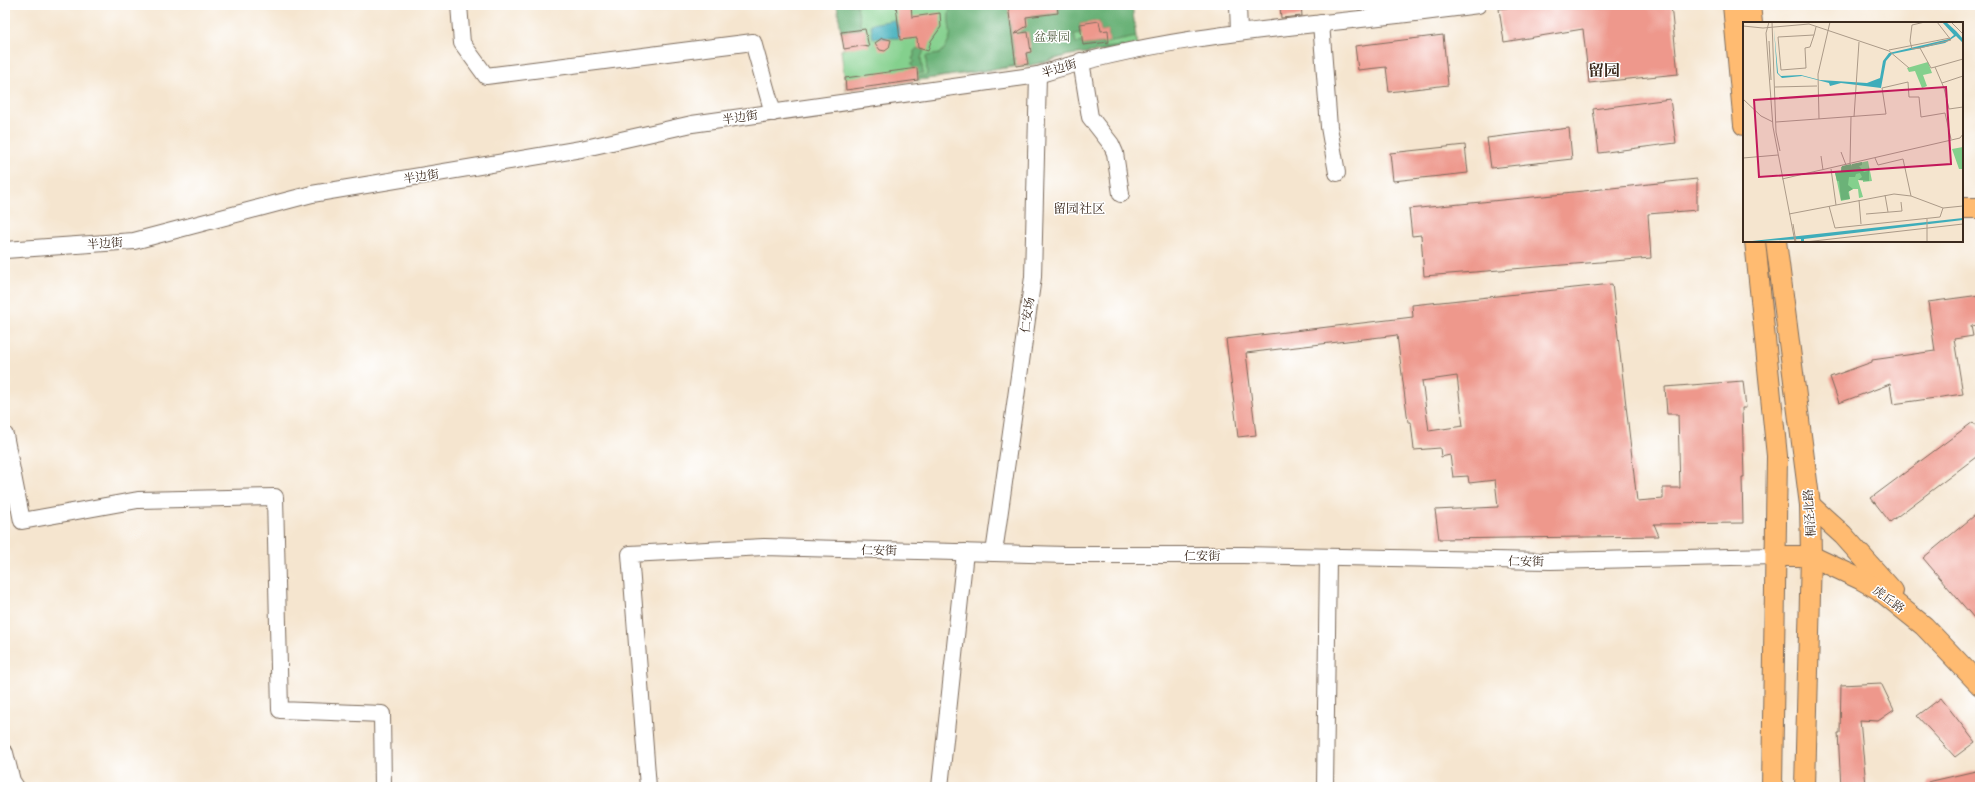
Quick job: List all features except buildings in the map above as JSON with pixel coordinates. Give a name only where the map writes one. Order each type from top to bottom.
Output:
[{"type":"main road","points":[[1733,5],[1743,113]]},
{"type":"main road","points":[[1750,5],[1752,22]]},
{"type":"main road","points":[[1963,208],[1980,208]]},
{"type":"main road","points":[[1755,242],[1777,456],[1772,787]]},
{"type":"main road","name":"桐泾北路","points":[[1776,242],[1810,505],[1811,556],[1805,787]]},
{"type":"main road","points":[[1810,505],[1843,535],[1924,626]]},
{"type":"main road","name":"虎丘路","points":[[1776,556],[1811,556],[1860,579],[1878,590],[1924,626],[1980,685]]},
{"type":"street","points":[[459,5],[462,43],[486,76],[753,42],[773,113]]},
{"type":"street","points":[[1238,5],[1238,32]]},
{"type":"street","name":"半边街","points":[[5,250],[134,241],[312,194],[581,149],[692,124],[1038,75],[1081,61],[1238,32],[1321,24],[1478,5]]},
{"type":"street","points":[[1321,24],[1329,127],[1337,173]]},
{"type":"street","points":[[1081,61],[1090,117],[1113,148],[1121,194]]},
{"type":"street","name":"仁安场","points":[[994,553],[1033,277],[1038,75]]},
{"type":"street","points":[[5,435],[22,521],[138,500],[275,497],[280,710],[382,714],[383,787]]},
{"type":"street","name":"仁安街","points":[[648,787],[630,554],[764,547],[1066,555],[1328,557],[1550,561],[1776,556]]},
{"type":"street","points":[[940,787],[965,552]]},
{"type":"street","points":[[1326,787],[1328,557]]},
{"type":"street","points":[[5,753],[12,781],[16,787]]},
{"type":"green space","points":[[837,5],[1132,5],[1137,47],[1069,55],[1043,63],[846,90],[841,50],[844,49]]},
{"type":"green space","points":[[837,5],[857,5],[861,29],[841,32]]},
{"type":"green space","points":[[1008,5],[1015,59],[1013,59],[1014,66],[918,80],[917,77],[927,75],[926,56],[940,54],[949,41],[950,8]]},
{"type":"green space","name":"盆景园","points":[[1066,5],[1132,5],[1136,37],[1107,43],[1107,40],[1109,39],[1108,30],[1101,31],[1099,21],[1080,24],[1081,33],[1074,34],[1076,43],[1083,42],[1084,45],[1103,43],[1104,48],[1122,46],[1122,49],[1069,55],[1028,66],[1026,53],[1030,52],[1029,38],[1022,39],[1020,18],[1050,14]]},
{"type":"green space","points":[[918,48],[924,50],[921,58],[923,73],[917,74],[911,64],[914,62],[912,58],[914,57],[914,51]]},
{"type":"water","points":[[895,20],[899,30],[902,29],[903,34],[899,38],[873,38],[871,24]]},
{"type":"district","name":"留园","points":[[1604,70]]},
{"type":"district","name":"留园社区","points":[[1079,208]]}]
